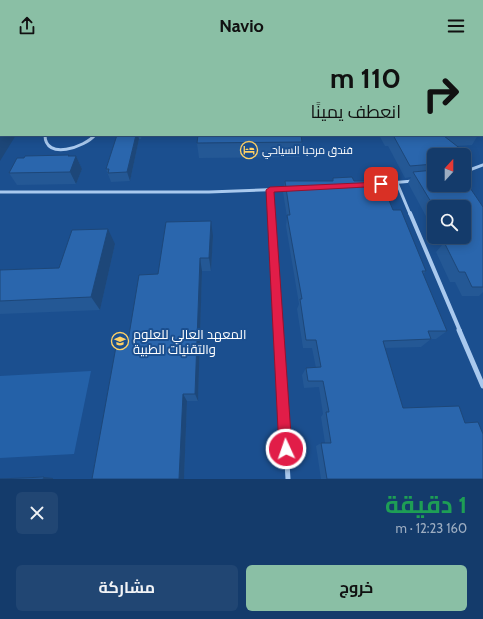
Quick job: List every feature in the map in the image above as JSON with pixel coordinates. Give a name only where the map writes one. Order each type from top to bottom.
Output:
[{"type":"street","points":[[46,136],[45,140],[49,146],[53,148],[68,149],[88,143],[94,136]]},
{"type":"street","points":[[471,169],[483,165]]},
{"type":"street","points":[[373,184],[419,180]]},
{"type":"street","points":[[397,183],[483,386]]},
{"type":"street","points":[[0,192],[201,192],[294,188]]},
{"type":"street","points":[[270,190],[288,479]]},
{"type":"shaded area","points":[[91,371],[74,454],[0,458],[0,376]]},
{"type":"building","points":[[117,136],[136,136],[127,172],[108,173],[109,169],[106,169]]},
{"type":"building","points":[[198,136],[301,136],[302,142],[197,143]]},
{"type":"building","points":[[394,136],[444,136],[459,148],[427,148],[427,165],[410,166]]},
{"type":"building","points":[[69,155],[68,156],[76,156],[70,172],[9,173],[17,158],[24,158],[25,156]]},
{"type":"building","points":[[427,171],[427,192],[471,192],[471,189],[483,207],[483,287],[472,287],[465,272],[459,272],[445,244],[471,244],[471,200],[430,200],[413,172]]},
{"type":"building","points":[[352,177],[354,181],[381,181],[393,210],[401,210],[426,271],[422,271],[447,331],[428,331],[431,339],[383,341],[403,408],[459,406],[465,423],[478,422],[483,434],[483,479],[327,479],[321,443],[331,443],[326,412],[329,412],[323,381],[308,381],[306,368],[321,367],[316,340],[306,340],[300,299],[302,299],[287,215],[290,215],[285,181],[333,181],[333,178]]},
{"type":"building","points":[[211,221],[209,258],[200,258],[195,394],[183,394],[179,479],[92,479],[117,341],[128,341],[139,275],[158,274],[166,222]]},
{"type":"building","points":[[108,229],[91,297],[0,301],[0,270],[59,268],[72,230]]},
{"type":"building","points":[[44,477],[43,479],[0,479]]},
{"type":"place","name":"فندق مرحبا السياحي","points":[[249,150]]},
{"type":"place","name":"المعهد العالي للعلوم والتقنيات الطبية","points":[[120,341]]},
{"type":"route","points":[[286,449],[270,190],[381,184]]}]
